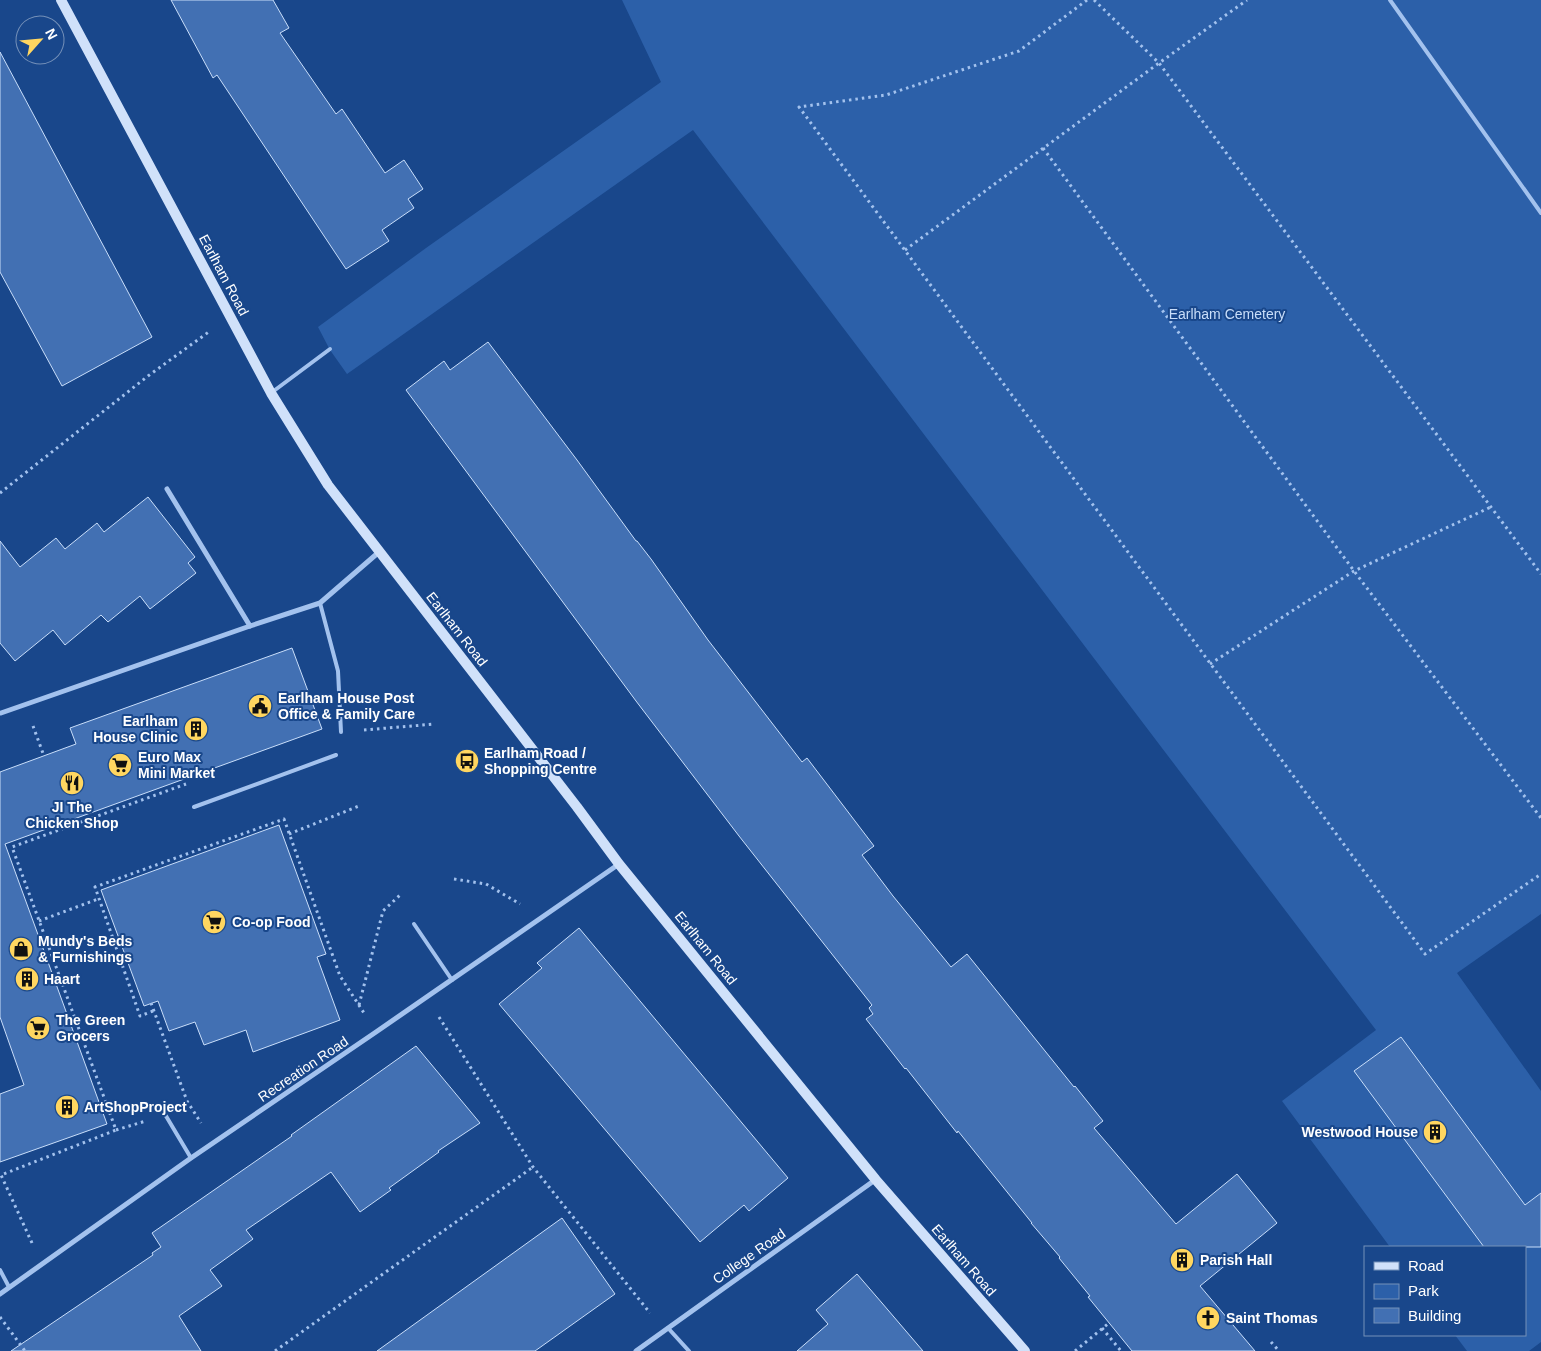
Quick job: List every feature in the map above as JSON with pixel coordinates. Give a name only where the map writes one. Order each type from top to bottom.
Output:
[{"type":"main road","name":"Earlham Road","points":[[61,0],[271,392],[328,485],[619,864],[876,1180],[1025,1351]]},
{"type":"street","points":[[166,489],[250,626]]},
{"type":"street","points":[[2,713],[320,603],[379,552]]},
{"type":"street","name":"Recreation Road","points":[[0,1294],[213,1143],[619,864]]},
{"type":"street","name":"College Road","points":[[636,1351],[876,1180]]},
{"type":"lane","points":[[1390,0],[1541,213]]},
{"type":"lane","points":[[271,392],[330,349]]},
{"type":"lane","points":[[320,603],[338,672],[341,732]]},
{"type":"lane","points":[[194,807],[336,755]]},
{"type":"lane","points":[[414,924],[452,980]]},
{"type":"lane","points":[[166,1116],[192,1158]]},
{"type":"lane","points":[[0,1270],[9,1287]]},
{"type":"lane","points":[[666,1329],[689,1351]]},
{"type":"path","points":[[1087,0],[1019,51],[886,95],[799,107],[1425,954],[1541,874]]},
{"type":"path","points":[[1094,0],[1159,63],[1541,574]]},
{"type":"path","points":[[905,250],[1247,0]]},
{"type":"path","points":[[1043,148],[1354,571],[1541,818]]},
{"type":"path","points":[[0,493],[148,376],[230,316]]},
{"type":"path","points":[[1210,664],[1354,571],[1491,507]]},
{"type":"path","points":[[26,704],[44,756]]},
{"type":"path","points":[[341,732],[435,724]]},
{"type":"path","points":[[116,1130],[12,847],[187,783]]},
{"type":"path","points":[[289,834],[359,806]]},
{"type":"path","points":[[153,1011],[140,1016],[94,887],[284,819],[340,976],[376,1032]]},
{"type":"path","points":[[68,822],[70,826]]},
{"type":"path","points":[[454,879],[486,884],[518,902],[534,923]]},
{"type":"path","points":[[359,1005],[383,912],[400,895]]},
{"type":"path","points":[[39,920],[98,899]]},
{"type":"path","points":[[426,998],[533,1167],[666,1329]]},
{"type":"path","points":[[151,1003],[187,1101],[213,1143]]},
{"type":"path","points":[[42,1264],[1,1175],[116,1130],[166,1116]]},
{"type":"path","points":[[275,1351],[533,1167]]},
{"type":"path","points":[[0,1316],[25,1351]]},
{"type":"path","points":[[1074,1351],[1109,1323]]},
{"type":"path","points":[[1102,1328],[1121,1351]]},
{"type":"path","points":[[1271,1342],[1279,1351]]},
{"type":"green space","name":"Earlham Cemetery","points":[[622,0],[1541,0],[1541,914],[1457,973],[1541,1091],[1541,1342],[1529,1351],[1467,1351],[1456,1336],[1526,1336],[1526,1246],[1389,1246],[1282,1101],[1376,1030],[693,130],[347,374],[330,350],[318,327],[426,248],[661,82]]},
{"type":"building","points":[[171,0],[273,0],[289,28],[280,33],[336,114],[342,109],[385,173],[404,160],[423,189],[408,199],[414,208],[382,230],[389,241],[346,269],[217,75],[213,78]]},
{"type":"building","points":[[0,52],[152,337],[62,386],[0,272]]},
{"type":"building","points":[[488,342],[651,559],[708,640],[802,762],[807,758],[874,846],[862,855],[893,896],[951,967],[967,954],[1103,1121],[1094,1128],[1176,1224],[1237,1174],[1277,1223],[1200,1286],[1255,1351],[1132,1351],[1088,1297],[1090,1296],[1060,1257],[866,1019],[873,1014],[869,1008],[872,1005],[636,701],[406,390],[444,361],[450,370]]},
{"type":"building","points":[[148,497],[195,557],[188,563],[196,573],[150,609],[140,596],[108,622],[101,615],[65,645],[53,630],[15,661],[0,643],[0,541],[20,567],[56,538],[65,549],[97,523],[104,532]]},
{"type":"building","points":[[292,648],[322,729],[5,844],[107,1124],[0,1162],[0,1094],[24,1085],[0,1017],[0,772],[76,744],[70,728]]},
{"type":"building","name":"Co-op Food","points":[[279,825],[326,954],[317,957],[340,1020],[253,1052],[246,1030],[204,1045],[195,1022],[169,1031],[158,1001],[144,1006],[101,890]]},
{"type":"building","points":[[579,928],[788,1178],[749,1211],[744,1205],[700,1242],[499,1004],[542,968],[537,963]]},
{"type":"building","name":"Westwood House","points":[[1401,1037],[1525,1205],[1541,1193],[1541,1247],[1483,1246],[1354,1071]]},
{"type":"building","points":[[416,1046],[480,1123],[438,1151],[389,1188],[391,1190],[360,1212],[331,1172],[246,1230],[253,1239],[210,1270],[222,1286],[179,1316],[201,1351],[11,1351],[153,1255],[152,1253],[161,1247],[152,1233],[292,1136]]},
{"type":"building","points":[[562,1218],[615,1294],[535,1351],[377,1351]]},
{"type":"building","points":[[857,1274],[923,1351],[797,1351],[828,1324],[816,1310]]},
{"type":"place","name":"Earlham House Post Office & Family Care","points":[[260,706]]},
{"type":"place","name":"Earlham House Clinic","points":[[196,729]]},
{"type":"place","name":"Earlham Road / Shopping Centre","points":[[467,761]]},
{"type":"place","name":"Euro Max Mini Market","points":[[120,765]]},
{"type":"place","name":"JI The Chicken Shop","points":[[72,783]]},
{"type":"place","name":"Co-op Food","points":[[214,922]]},
{"type":"place","name":"Mundy's Beds & Furnishings","points":[[21,949]]},
{"type":"place","name":"Haart","points":[[27,979]]},
{"type":"place","name":"The Green Grocers","points":[[38,1028]]},
{"type":"place","name":"ArtShopProject","points":[[67,1107]]},
{"type":"place","name":"Westwood House","points":[[1435,1132]]},
{"type":"place","name":"Parish Hall","points":[[1182,1260]]},
{"type":"place","name":"Saint Thomas","points":[[1208,1318]]}]
